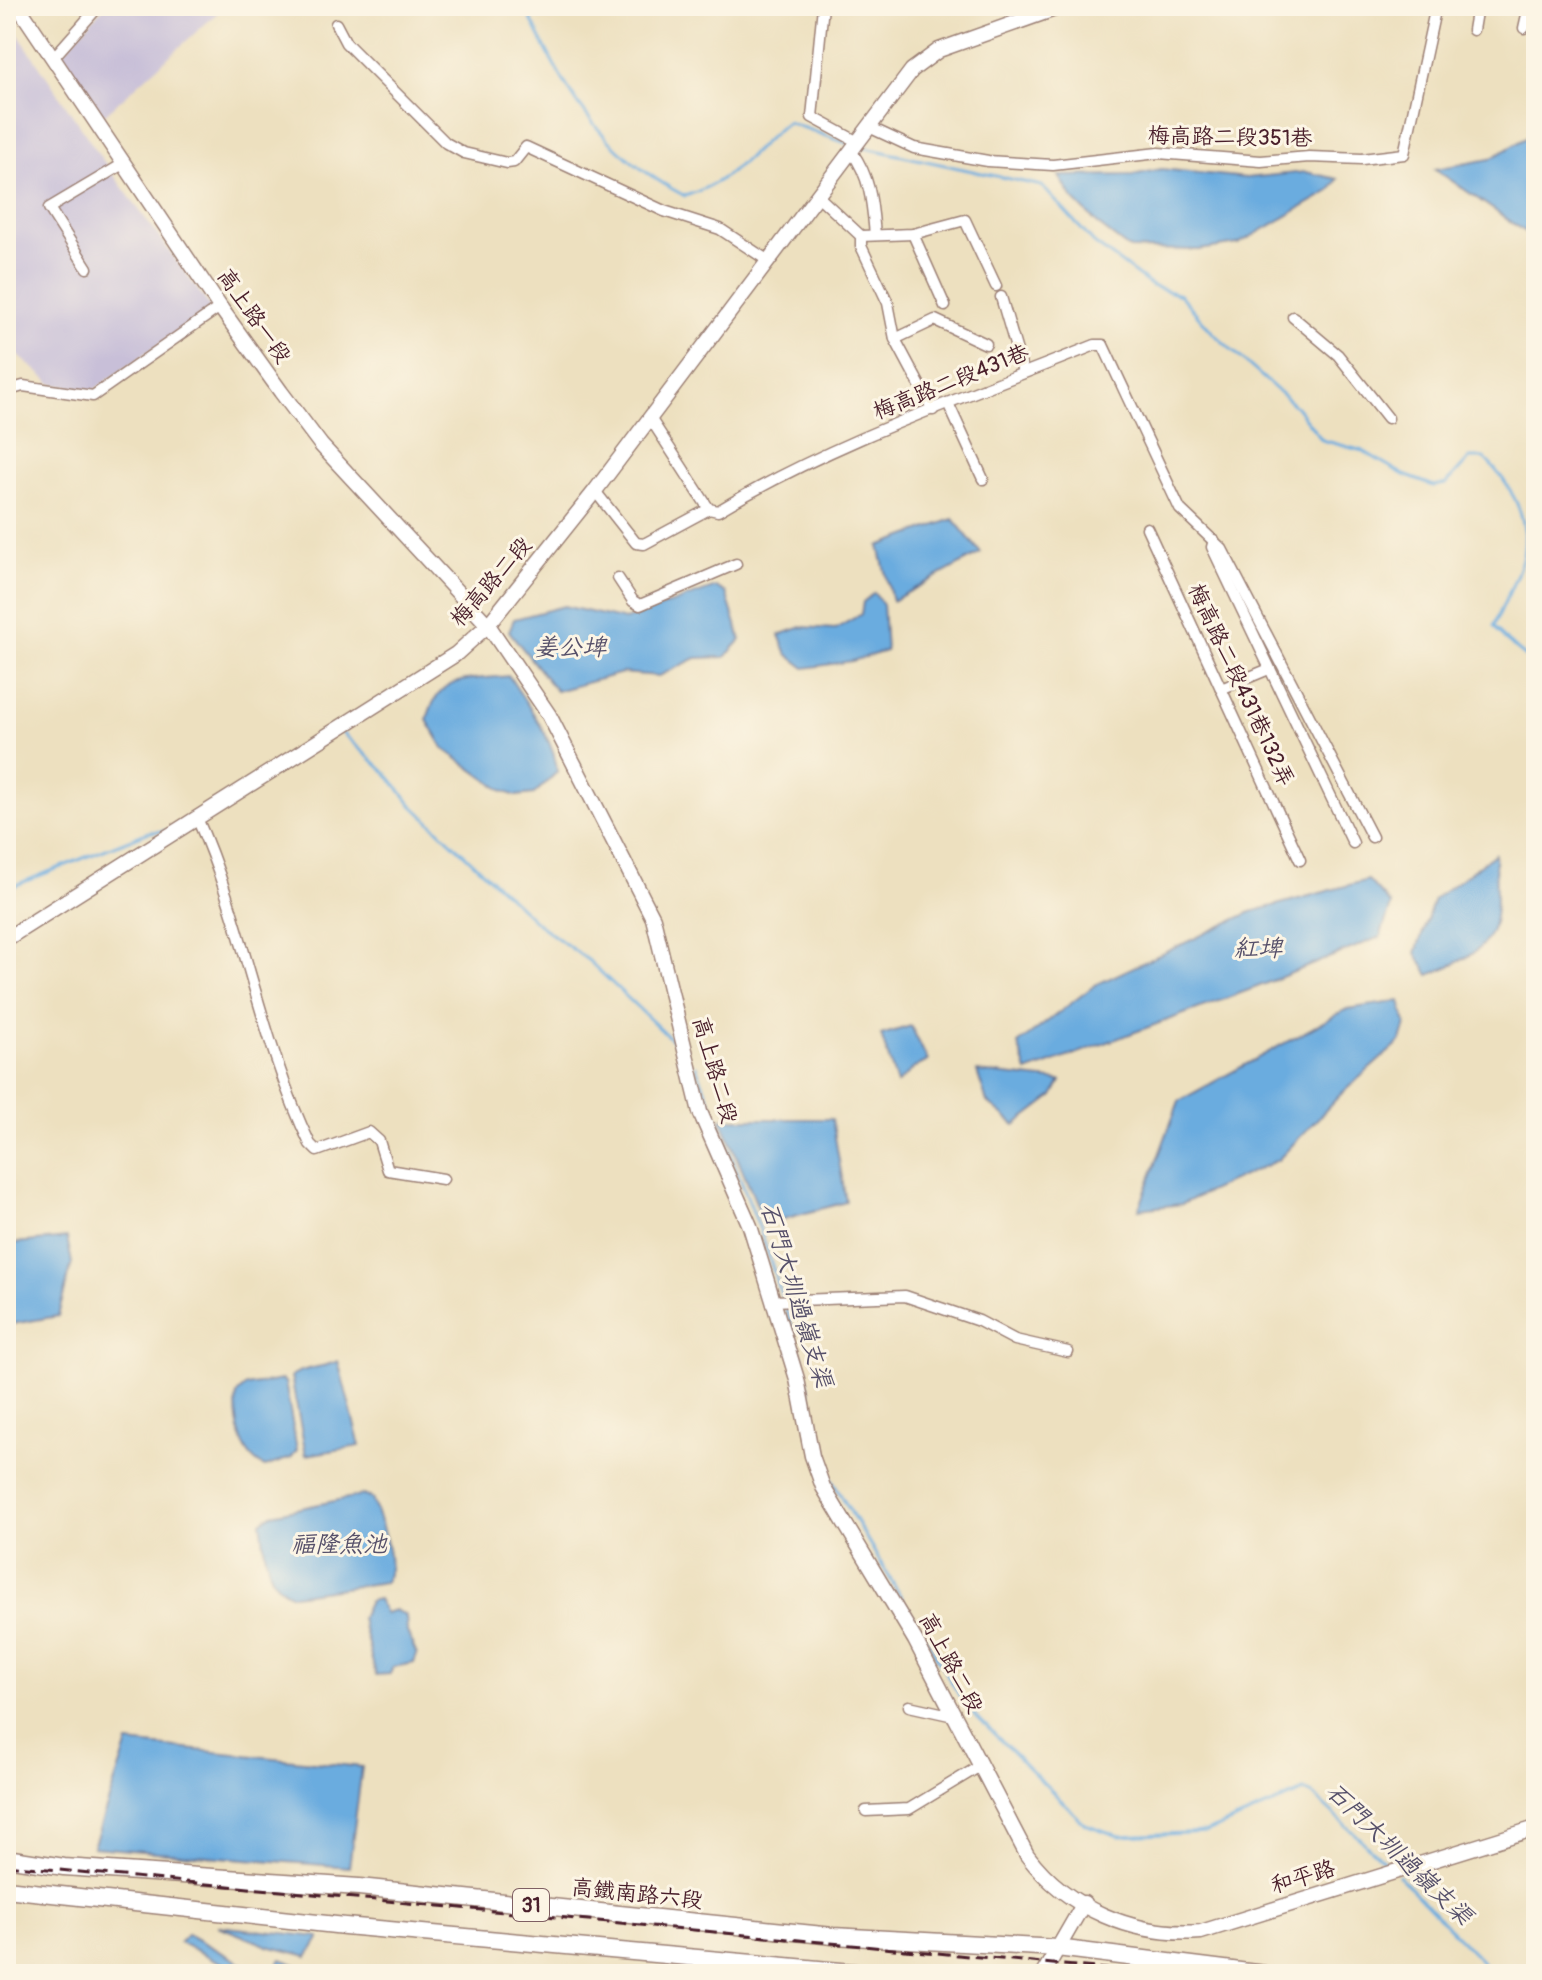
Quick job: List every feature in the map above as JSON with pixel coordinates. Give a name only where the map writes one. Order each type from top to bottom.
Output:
[{"type":"main road","name":"高鐵南路六段","points":[[6,1858],[64,1867],[359,1887],[849,1938],[1057,1948],[1264,1972]]},
{"type":"main road","name":"31","points":[[6,1889],[345,1926],[874,1974]]},
{"type":"street","name":"高上路一段","points":[[18,6],[220,307],[321,445],[488,625]]},
{"type":"street","points":[[53,58],[99,6]]},
{"type":"street","points":[[823,6],[812,117],[855,147],[871,189],[875,235]]},
{"type":"street","name":"梅高路二段","points":[[6,939],[177,830],[199,822],[456,654],[488,625],[595,491],[912,70],[939,50],[1063,6]]},
{"type":"street","name":"梅高路二段351巷","points":[[869,127],[914,148],[988,161],[1053,165],[1158,153],[1261,161],[1309,157],[1362,159],[1404,154],[1436,6]]},
{"type":"street","points":[[1473,30],[1477,6]]},
{"type":"street","points":[[1524,28],[1529,6]]},
{"type":"street","points":[[336,24],[357,54],[446,143],[464,153],[507,163],[514,162],[526,147],[664,211],[720,229],[767,260]]},
{"type":"street","points":[[87,268],[49,208],[123,164]]},
{"type":"street","points":[[818,196],[861,236],[913,234],[965,220],[998,292],[1023,372]]},
{"type":"street","points":[[913,234],[945,306]]},
{"type":"street","points":[[861,236],[861,246],[888,303],[895,339],[933,410]]},
{"type":"street","points":[[6,391],[23,386],[93,396],[220,307]]},
{"type":"street","points":[[1293,317],[1338,355],[1388,418]]},
{"type":"street","points":[[895,339],[935,320],[986,344]]},
{"type":"street","name":"梅高路二段431巷","points":[[595,491],[636,543],[644,544],[709,509],[718,511],[796,469],[948,403],[1095,345],[1106,347],[1180,509],[1214,540],[1243,588],[1372,837]]},
{"type":"street","points":[[948,403],[983,479]]},
{"type":"street","points":[[650,418],[709,509]]},
{"type":"street","name":"梅高路二段431巷132弄","points":[[1147,528],[1300,860]]},
{"type":"street","name":"梅高路二段431巷","points":[[1214,540],[1212,547],[1353,843]]},
{"type":"street","points":[[618,578],[633,601],[640,605],[736,564]]},
{"type":"street","name":"高上路二段","points":[[488,625],[549,715],[653,918],[700,1112],[780,1301],[812,1456],[823,1487],[915,1640],[1027,1855],[1042,1876],[1084,1903]]},
{"type":"street","points":[[1221,689],[1269,669]]},
{"type":"street","points":[[199,822],[222,877],[255,998],[310,1144],[317,1151],[325,1151],[369,1132],[379,1141],[388,1170],[443,1179]]},
{"type":"street","points":[[780,1301],[905,1296],[979,1321],[1015,1340],[1068,1352]]},
{"type":"street","points":[[909,1706],[954,1716]]},
{"type":"street","points":[[866,1811],[909,1809],[980,1766]]},
{"type":"street","name":"和平路","points":[[1084,1903],[1114,1921],[1148,1932],[1201,1932],[1536,1828]]},
{"type":"street","points":[[1043,1974],[1084,1903]]},
{"type":"shaded area","points":[[105,6],[225,6],[103,116],[60,56]]},
{"type":"shaded area","points":[[6,16],[104,162],[211,308],[92,391],[52,384],[6,345],[14,312],[6,295]]},
{"type":"water","points":[[1536,132],[1536,239],[1435,169],[1490,159]]},
{"type":"water","points":[[1161,169],[1246,178],[1306,172],[1338,179],[1330,191],[1238,244],[1199,250],[1130,249],[1101,227],[1073,199],[1059,176],[1133,175]]},
{"type":"water","points":[[953,519],[981,553],[892,601],[879,546]]},
{"type":"water","name":"姜公埤","points":[[716,587],[726,593],[741,640],[725,657],[696,658],[659,676],[622,673],[556,691],[509,631],[514,619],[564,606],[625,620]]},
{"type":"water","points":[[874,593],[883,605],[886,651],[852,661],[805,668],[787,654],[779,635],[802,627],[835,629],[861,614],[863,602]]},
{"type":"water","name":"姜公埤","points":[[509,676],[539,722],[555,760],[557,772],[534,794],[516,796],[503,791],[444,749],[427,720],[432,705],[447,687],[468,680]]},
{"type":"water","points":[[1495,854],[1496,901],[1491,932],[1472,954],[1429,975],[1416,953],[1434,899]]},
{"type":"water","name":"紅埤","points":[[1368,880],[1391,905],[1380,937],[1257,987],[1027,1072],[1018,1044],[1095,985],[1251,912]]},
{"type":"water","points":[[1400,1001],[1406,1024],[1401,1041],[1341,1094],[1278,1160],[1182,1204],[1139,1209],[1179,1101],[1347,1009]]},
{"type":"water","points":[[911,1026],[928,1061],[914,1068],[897,1084],[881,1035]]},
{"type":"water","points":[[977,1072],[1061,1081],[1053,1096],[1015,1125],[987,1102]]},
{"type":"water","points":[[721,1119],[832,1119],[846,1202],[765,1224]]},
{"type":"water","points":[[67,1238],[72,1263],[58,1316],[6,1325],[6,1244]]},
{"type":"water","points":[[338,1361],[360,1446],[306,1455],[291,1376]]},
{"type":"water","points":[[285,1382],[297,1450],[291,1458],[265,1467],[256,1462],[240,1436],[237,1394],[246,1386]]},
{"type":"water","name":"福隆魚池","points":[[363,1495],[372,1498],[386,1540],[389,1562],[385,1582],[293,1595],[283,1590],[271,1575],[261,1522],[272,1514]]},
{"type":"water","points":[[378,1599],[385,1613],[395,1610],[406,1616],[407,1632],[417,1655],[414,1663],[393,1667],[390,1674],[376,1675],[361,1618],[369,1601]]},
{"type":"water","points":[[128,1743],[362,1767],[349,1867],[93,1847]]},
{"type":"water","points":[[218,1926],[320,1937],[308,1956],[268,1946]]},
{"type":"water","points":[[187,1934],[260,1973],[275,1969],[281,1959],[317,1973],[244,1974],[179,1942]]},
{"type":"waterway","points":[[525,6],[571,92],[607,139],[629,159],[685,196],[717,182],[787,122],[849,144]]},
{"type":"waterway","points":[[861,147],[1042,186],[1094,243],[1152,286],[1180,295],[1214,334],[1296,407],[1322,440],[1363,451],[1404,475],[1434,486],[1446,484],[1470,458],[1484,458],[1502,478],[1516,501],[1525,541],[1518,573],[1494,626],[1504,639],[1536,665]]},
{"type":"waterway","name":"石門大圳過嶺支渠","points":[[342,733],[386,773],[411,804],[538,924],[589,961],[678,1046]]},
{"type":"waterway","name":"石門大圳過嶺支渠","points":[[6,889],[149,832],[167,831]]},
{"type":"waterway","name":"石門大圳過嶺支渠","points":[[696,1066],[761,1232],[804,1365],[821,1460],[965,1705],[1085,1824],[1119,1836],[1207,1832],[1304,1791],[1313,1795],[1390,1867]]},
{"type":"waterway","name":"石門大圳過嶺支渠","points":[[1398,1875],[1494,1974]]},
{"type":"railway","points":[[6,1865],[1159,1974]]}]
